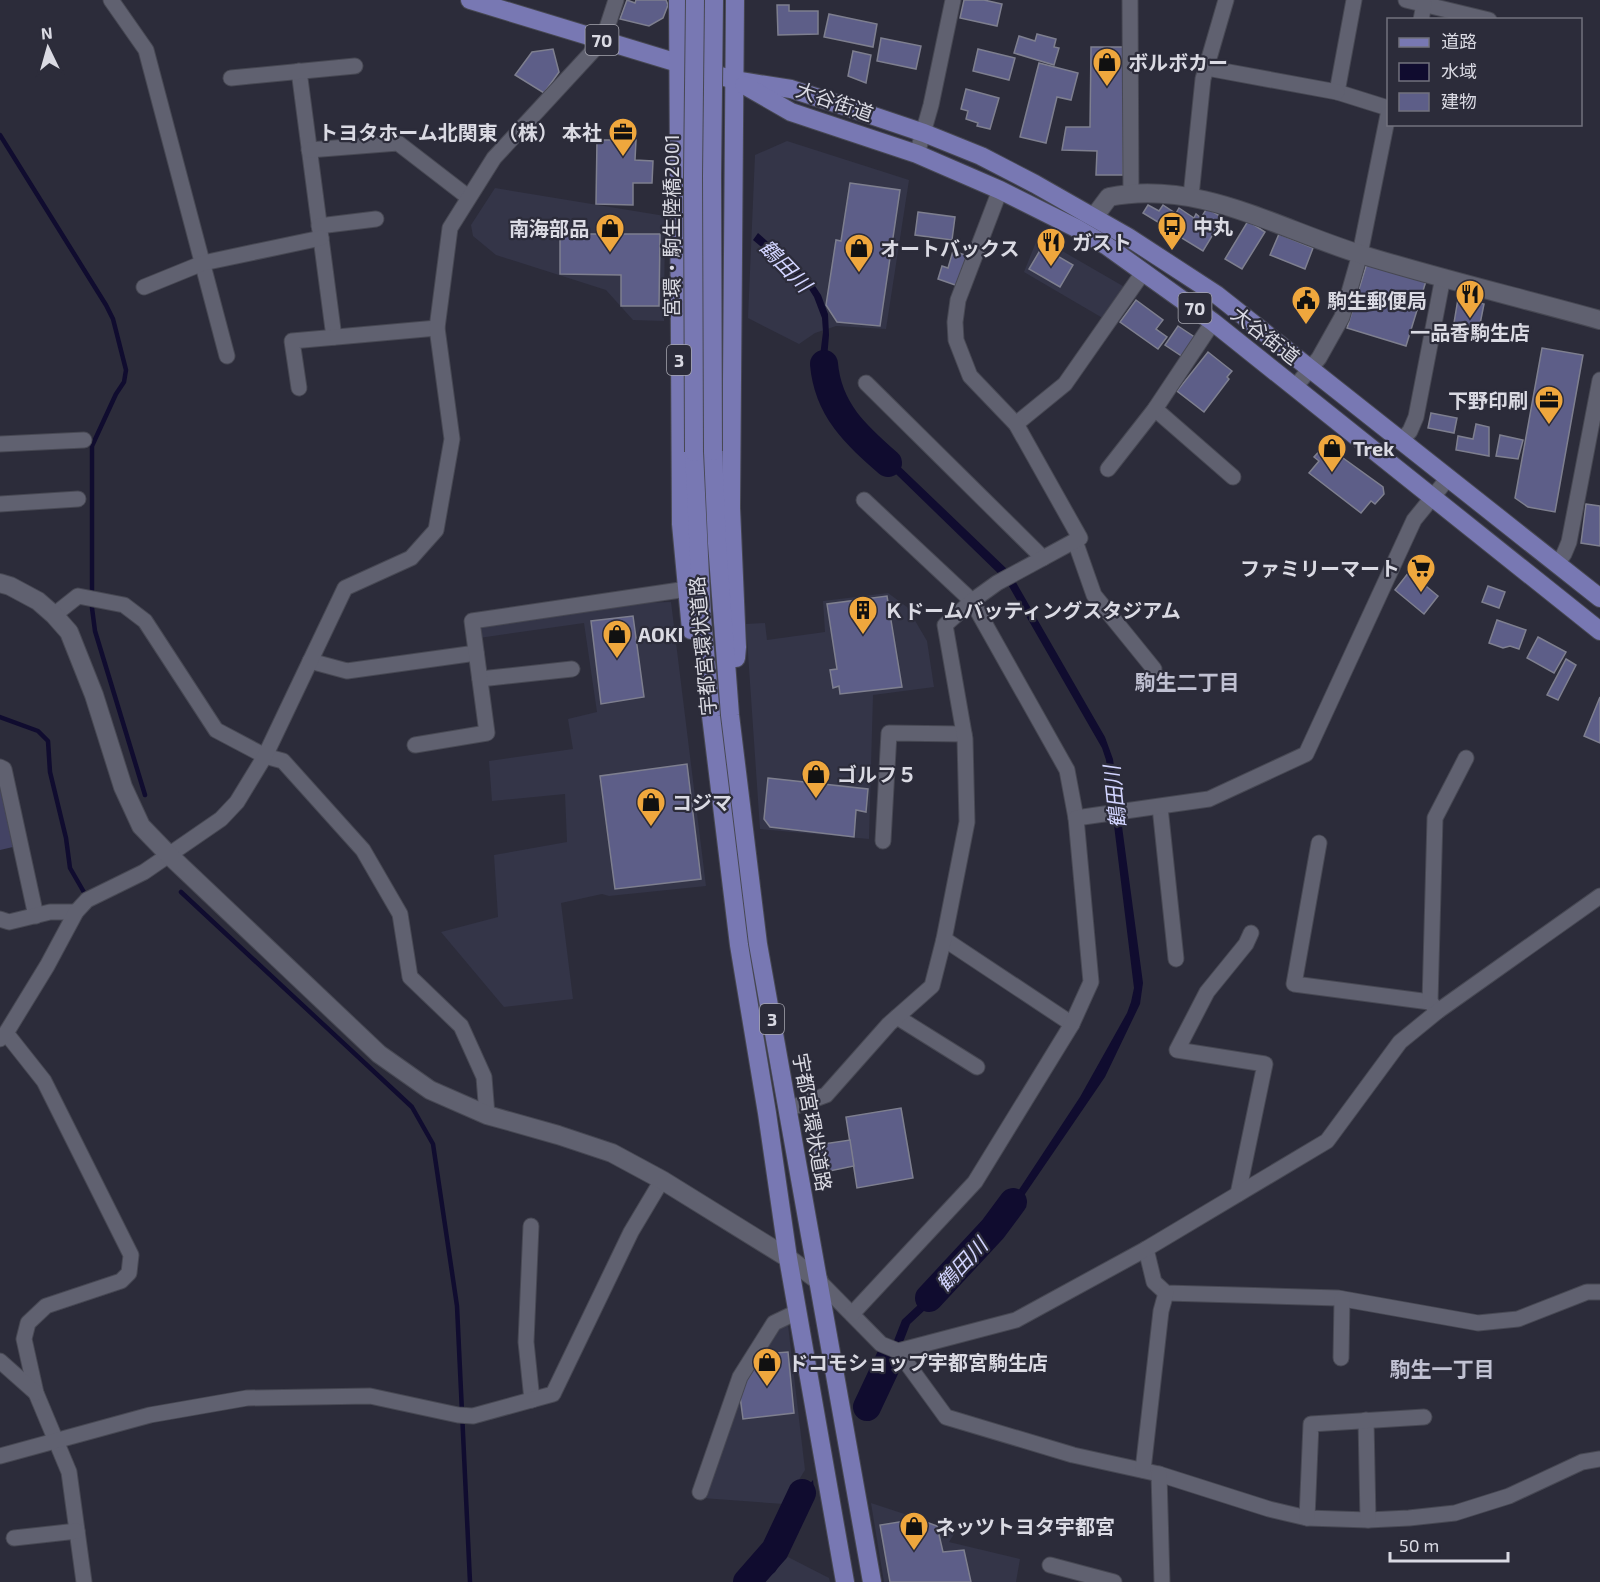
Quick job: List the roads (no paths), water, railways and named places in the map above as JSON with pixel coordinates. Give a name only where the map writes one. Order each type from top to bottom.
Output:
[{"type":"main road","name":"大谷街道","points":[[470,0],[734,80],[790,88],[924,133],[981,156],[1094,217],[1217,295],[1600,598]]},
{"type":"main road","name":"3","points":[[678,0],[681,524],[693,646],[711,716]]},
{"type":"main road","name":"宮環・駒生陸橋2001","points":[[694,452],[695,0]]},
{"type":"main road","name":"宮環・駒生陸橋2001","points":[[713,452],[714,0]]},
{"type":"main road","name":"3","points":[[730,715],[737,647],[731,508],[735,0]]},
{"type":"main road","name":"大谷街道","points":[[734,80],[791,112],[917,154],[1000,190],[1076,228],[1144,271],[1213,322],[1600,631]]},
{"type":"main road","name":"宇都宮環状道路","points":[[694,452],[702,618],[724,837],[788,1258],[845,1582]]},
{"type":"main road","name":"宇都宮環状道路","points":[[713,452],[717,543],[730,715],[758,944],[872,1582]]},
{"type":"street","points":[[111,0],[146,50],[228,356]]},
{"type":"street","points":[[84,1582],[69,1472],[36,1393],[24,1339],[28,1323],[46,1306],[122,1281],[129,1273],[131,1255],[44,1081],[3,1036],[47,966],[76,912],[87,900],[144,872],[221,819],[237,802],[265,756],[345,588],[411,558],[436,530],[452,440],[437,328],[450,228],[494,158],[603,40],[616,0]]},
{"type":"street","points":[[917,154],[924,133],[953,0]]},
{"type":"street","points":[[1130,0],[1131,194]]},
{"type":"street","points":[[1191,196],[1203,79],[1226,0]]},
{"type":"street","points":[[1337,92],[1354,0]]},
{"type":"street","points":[[1406,0],[1422,12],[1472,18]]},
{"type":"street","points":[[231,78],[355,66]]},
{"type":"street","points":[[1206,68],[1337,92],[1387,107]]},
{"type":"street","points":[[299,71],[334,337]]},
{"type":"street","points":[[1295,387],[1319,357],[1342,317],[1360,254],[1387,125]]},
{"type":"street","points":[[309,150],[398,143],[468,197]]},
{"type":"street","points":[[788,1109],[826,1095],[897,1017],[932,987],[944,939],[966,822],[964,734],[945,625],[997,583],[1080,538],[1016,424],[970,376],[956,340],[955,321],[958,300],[1000,190]]},
{"type":"street","points":[[1094,217],[1109,197],[1131,194],[1191,196],[1268,219],[1360,254],[1600,320]]},
{"type":"street","points":[[144,287],[203,263],[376,219]]},
{"type":"street","points":[[1016,424],[1065,384],[1144,271]]},
{"type":"street","points":[[1402,440],[1410,431],[1416,417],[1443,277]]},
{"type":"street","points":[[1108,469],[1155,409],[1213,322]]},
{"type":"street","points":[[299,388],[292,341],[437,328]]},
{"type":"street","points":[[1557,564],[1569,542],[1600,380]]},
{"type":"street","points":[[866,383],[1043,558]]},
{"type":"street","points":[[1155,409],[1233,477]]},
{"type":"street","points":[[0,444],[84,440]]},
{"type":"street","points":[[1076,818],[1209,799],[1306,754],[1414,520],[1449,477]]},
{"type":"street","points":[[0,504],[78,499]]},
{"type":"street","points":[[852,1314],[975,1182],[1072,1024],[1092,982],[1076,818],[1067,770],[972,601],[864,500]]},
{"type":"street","points":[[1075,541],[1094,595],[1154,669]]},
{"type":"street","points":[[0,584],[10,586],[38,601],[69,632],[94,695],[123,787],[141,826],[380,1054],[429,1090],[488,1115],[612,1153],[662,1180],[788,1258],[819,1281],[881,1344],[898,1351],[946,1417],[1073,1455],[1159,1474],[1269,1509],[1307,1518],[1368,1520],[1455,1513],[1509,1496],[1582,1462],[1600,1459]]},
{"type":"street","points":[[415,745],[487,733],[472,621],[687,589]]},
{"type":"street","points":[[54,615],[78,596],[124,605],[145,621],[216,730],[265,756],[283,761],[363,850],[400,914],[410,977],[461,1026],[484,1077],[488,1115]]},
{"type":"street","points":[[310,662],[347,671],[476,653]]},
{"type":"street","points":[[480,679],[572,669]]},
{"type":"street","points":[[883,841],[889,733],[964,734]]},
{"type":"street","points":[[1434,1007],[1435,818],[1466,758]]},
{"type":"street","points":[[0,767],[4,769],[36,916]]},
{"type":"street","points":[[1160,807],[1176,959]]},
{"type":"street","points":[[1319,843],[1294,984],[1434,1007]]},
{"type":"street","points":[[898,1351],[1016,1320],[1146,1249],[1328,1141],[1400,1042],[1434,1007],[1600,896]]},
{"type":"street","points":[[0,919],[9,922],[50,912],[76,912]]},
{"type":"street","points":[[1238,1194],[1265,1064],[1177,1050],[1207,992],[1246,944],[1251,933]]},
{"type":"street","points":[[944,939],[1072,1024]]},
{"type":"street","points":[[897,1017],[977,1067]]},
{"type":"street","points":[[0,1456],[150,1415],[247,1398],[370,1396],[465,1416],[553,1394],[631,1232],[662,1180]]},
{"type":"street","points":[[531,1226],[526,1342],[532,1400]]},
{"type":"street","points":[[1146,1249],[1154,1282],[1166,1293],[1342,1299],[1478,1323],[1518,1319],[1587,1292],[1600,1292]]},
{"type":"street","points":[[1143,1470],[1161,1311],[1166,1293]]},
{"type":"street","points":[[1341,1358],[1342,1299]]},
{"type":"street","points":[[700,1492],[740,1377],[774,1323],[797,1312]]},
{"type":"street","points":[[0,1361],[36,1393]]},
{"type":"street","points":[[1307,1518],[1311,1424],[1424,1417]]},
{"type":"street","points":[[1366,1420],[1368,1520]]},
{"type":"street","points":[[1159,1474],[1162,1582]]},
{"type":"street","points":[[14,1538],[77,1531]]},
{"type":"street","points":[[1050,1565],[1111,1582]]},
{"type":"water","points":[[758,233],[811,280],[821,295],[828,314],[829,379],[836,396],[866,434],[1010,572],[1105,737],[1113,759],[1143,983],[1140,1004],[1105,1077],[995,1238],[973,1265],[910,1324],[876,1412],[867,1410],[902,1320],[984,1243],[1080,1097],[1127,1013],[1134,988],[1106,760],[1102,748],[1006,581],[862,441],[837,407],[827,392],[823,378],[820,356],[822,318],[814,297],[807,286],[753,240]]},
{"type":"water","points":[[813,1480],[814,1489],[798,1514],[787,1553],[775,1572],[762,1582],[745,1582],[770,1563],[778,1550],[789,1513]]},
{"type":"waterway","points":[[0,135],[106,305],[113,319],[126,370],[124,382],[92,446],[92,608],[95,631],[145,795]]},
{"type":"waterway","name":"鶴田川","points":[[824,364],[831,395],[838,408],[855,432],[888,463]]},
{"type":"waterway","points":[[0,717],[38,731],[48,741],[50,772],[66,838],[70,868],[85,894],[88,893]]},
{"type":"waterway","points":[[181,892],[412,1107],[433,1144],[457,1306],[470,1582]]},
{"type":"waterway","name":"鶴田川","points":[[929,1298],[993,1229],[1013,1202]]},
{"type":"waterway","name":"鶴田川","points":[[867,1407],[891,1356]]},
{"type":"waterway","name":"鶴田川","points":[[747,1582],[775,1550],[802,1493]]},
{"type":"place","name":"ボルボカー","points":[[1107,88]]},
{"type":"place","name":"トヨタホーム北関東（株） 本社","points":[[623,158]]},
{"type":"place","name":"中丸","points":[[1172,252]]},
{"type":"place","name":"南海部品","points":[[610,254]]},
{"type":"place","name":"ガスト","points":[[1051,268]]},
{"type":"place","name":"オートバックス","points":[[859,274]]},
{"type":"place","name":"一品香駒生店","points":[[1470,320]]},
{"type":"place","name":"駒生郵便局","points":[[1306,326]]},
{"type":"place","name":"下野印刷","points":[[1549,426]]},
{"type":"place","name":"Trek","points":[[1332,474]]},
{"type":"place","name":"ファミリーマート","points":[[1421,594]]},
{"type":"place","name":"Ｋドームバッティングスタジアム","points":[[863,636]]},
{"type":"place","name":"AOKI","points":[[617,660]]},
{"type":"place","name":"ゴルフ５","points":[[816,800]]},
{"type":"place","name":"コジマ","points":[[651,828]]},
{"type":"place","name":"ドコモショップ宇都宮駒生店","points":[[767,1388]]},
{"type":"place","name":"ネッツトヨタ宇都宮","points":[[914,1552]]},
{"type":"district","name":"駒生二丁目","points":[[1187,681]]},
{"type":"district","name":"駒生一丁目","points":[[1442,1368]]}]
